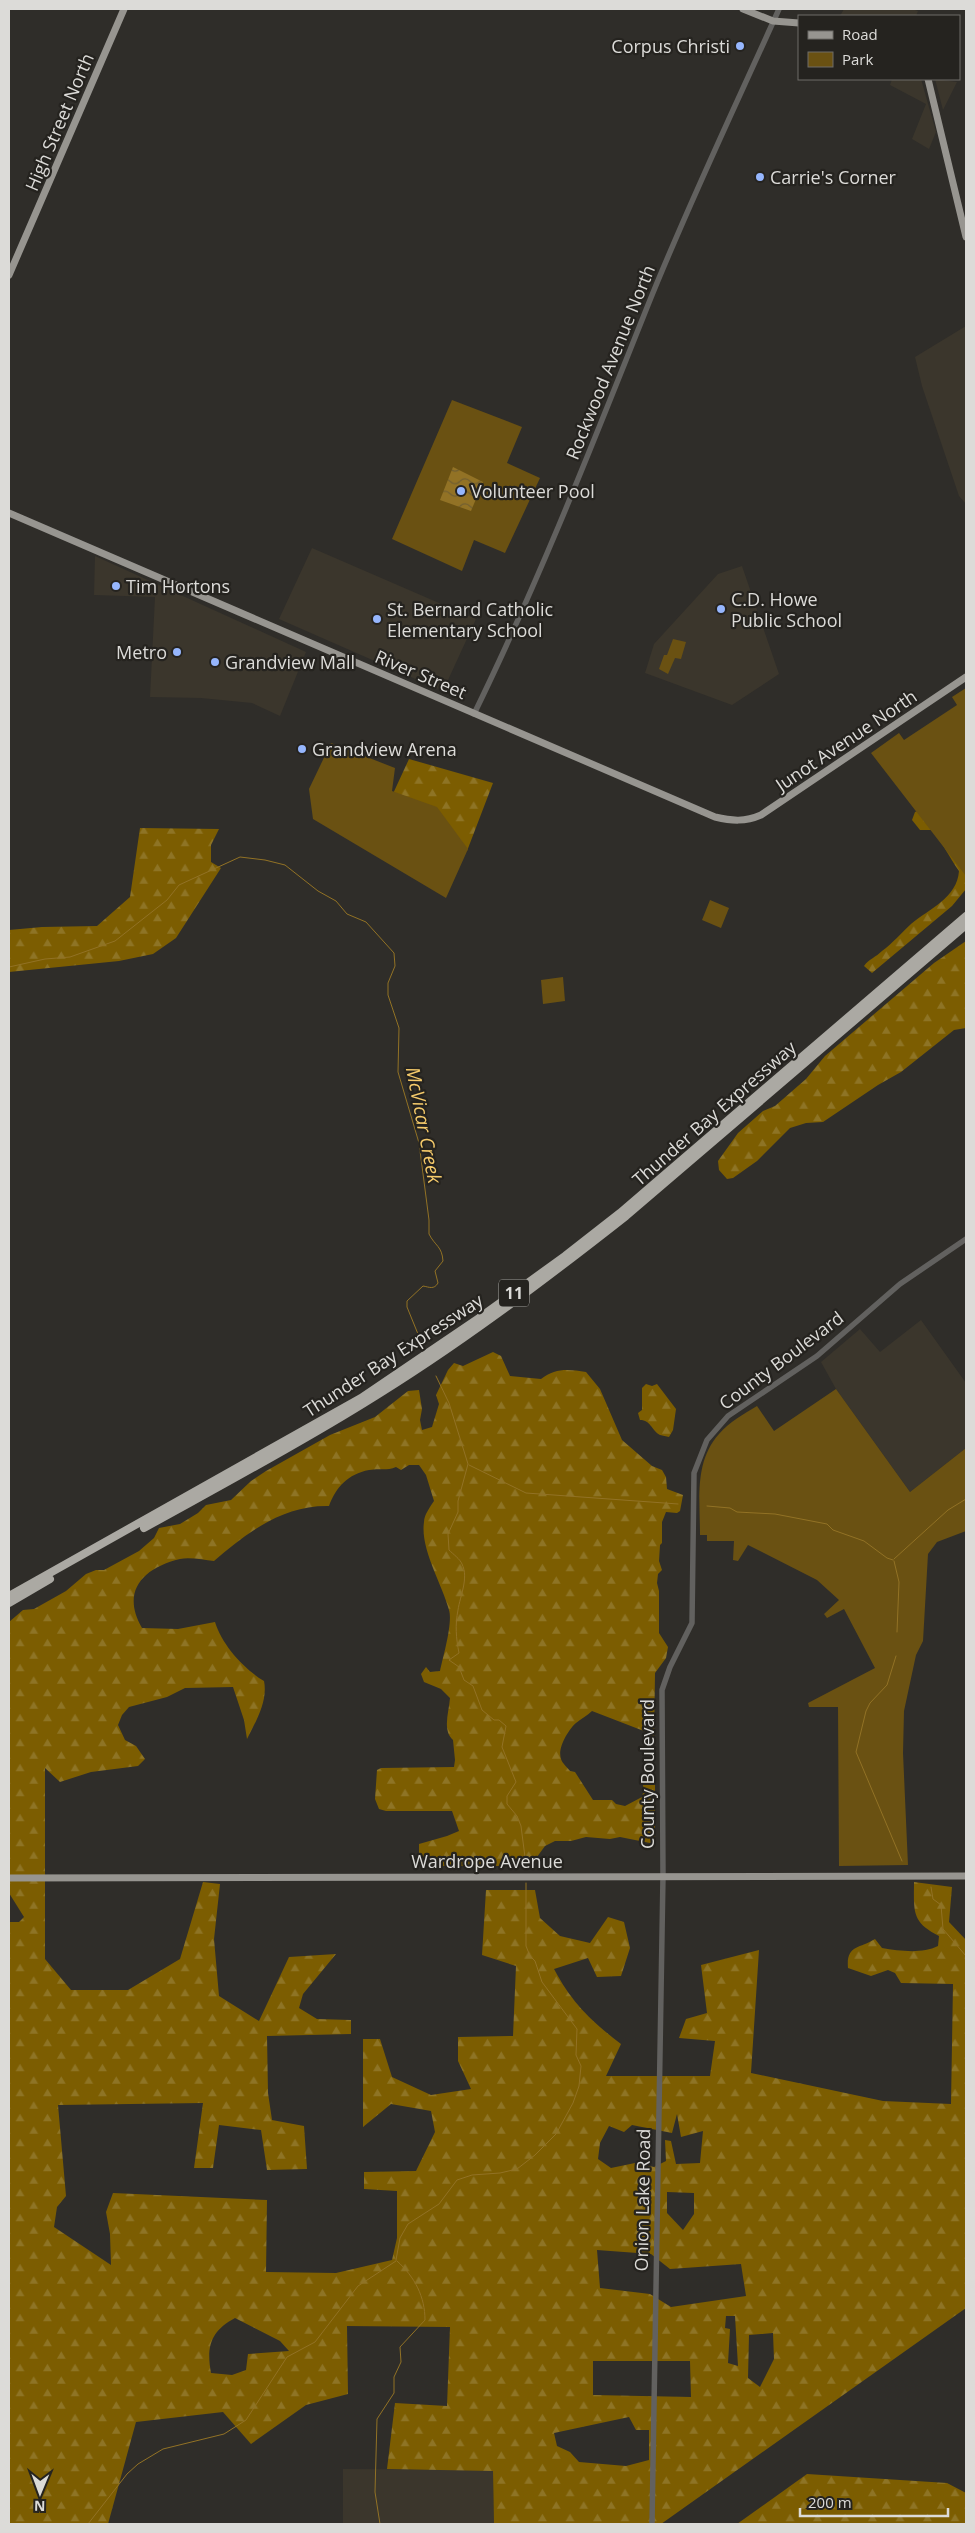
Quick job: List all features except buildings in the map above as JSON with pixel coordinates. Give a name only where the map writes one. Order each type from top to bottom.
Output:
[{"type":"highway","name":"Thunder Bay Expressway","points":[[9,1596],[361,1398],[487,1313],[620,1213],[966,916]]},
{"type":"highway","name":"Thunder Bay Expressway","points":[[9,1603],[364,1403],[484,1323],[626,1216],[966,925]]},
{"type":"highway","points":[[9,1590],[57,1570]]},
{"type":"main road","name":"High Street North","points":[[9,275],[124,9]]},
{"type":"main road","points":[[743,9],[773,21],[798,23]]},
{"type":"main road","points":[[928,80],[966,237]]},
{"type":"main road","points":[[957,199],[965,197]]},
{"type":"main road","name":"River Street","points":[[9,513],[715,817],[740,821]]},
{"type":"main road","name":"Junot Avenue North","points":[[740,821],[761,815],[966,677]]},
{"type":"main road","name":"Wardrope Avenue","points":[[9,1878],[966,1876]]},
{"type":"street","name":"Rockwood Avenue North","points":[[474,714],[504,652],[587,459],[648,305],[779,9]]},
{"type":"street","name":"County Boulevard","points":[[663,1876],[662,1690],[670,1667],[692,1623],[694,1473],[702,1450],[728,1416],[817,1356],[900,1284],[966,1239]]},
{"type":"street","name":"Onion Lake Road","points":[[652,2524],[663,1876]]},
{"type":"shaded area","points":[[844,9],[912,9],[918,11],[916,15],[841,15]]},
{"type":"shaded area","points":[[892,80],[921,80],[936,132],[929,149],[912,139],[926,104],[890,85]]},
{"type":"shaded area","points":[[935,80],[957,82],[943,110]]},
{"type":"shaded area","points":[[966,326],[966,504],[959,496],[922,386],[915,357]]},
{"type":"shaded area","name":"St. Bernard Catholic Elementary School","points":[[312,548],[476,619],[443,691],[279,619]]},
{"type":"shaded area","points":[[95,556],[306,652],[280,716],[252,703],[201,698],[150,697],[155,597],[94,595]]},
{"type":"shaded area","name":"C.D. Howe Public School","points":[[742,566],[779,674],[732,705],[645,673],[654,644],[718,574]]},
{"type":"shaded area","points":[[921,1320],[966,1383],[966,1448],[910,1492],[836,1389],[821,1362],[860,1329],[880,1352]]},
{"type":"shaded area","points":[[343,2469],[493,2470],[494,2524],[343,2524]]},
{"type":"green space","points":[[452,400],[522,427],[507,463],[540,478],[505,553],[474,540],[462,571],[392,539]]},
{"type":"green space","points":[[673,639],[686,642],[681,659],[675,658],[668,674],[659,669]]},
{"type":"green space","points":[[966,688],[966,876],[871,753],[899,733],[904,740],[957,705],[952,697]]},
{"type":"green space","points":[[331,743],[395,768],[392,791],[437,807],[468,849],[446,898],[313,819],[309,789]]},
{"type":"green space","points":[[409,759],[493,783],[467,851],[391,798]]},
{"type":"green space","points":[[966,789],[966,889],[952,906],[872,973],[864,966],[890,945],[911,924],[948,896],[957,880],[959,871],[936,835],[932,830],[920,830],[912,820],[915,812]]},
{"type":"green space","points":[[140,828],[219,829],[211,845],[211,862],[221,868],[176,938],[153,954],[119,961],[9,972],[9,930],[97,926],[130,897]]},
{"type":"green space","points":[[710,900],[729,908],[721,928],[702,920]]},
{"type":"green space","points":[[966,941],[966,1028],[954,1030],[901,1072],[823,1122],[806,1123],[790,1128],[757,1161],[733,1178],[727,1179],[719,1170],[718,1161],[738,1133],[763,1111],[775,1106],[806,1079],[825,1056],[934,963]]},
{"type":"green space","points":[[563,977],[565,1001],[543,1004],[541,980]]},
{"type":"green space","points":[[493,1352],[501,1356],[510,1376],[541,1379],[546,1375],[562,1370],[586,1372],[600,1389],[622,1440],[652,1466],[662,1470],[666,1477],[667,1489],[683,1495],[680,1511],[677,1513],[666,1512],[662,1522],[662,1543],[660,1545],[659,1561],[662,1570],[658,1574],[657,1583],[659,1591],[659,1633],[668,1647],[666,1658],[655,1673],[654,1741],[649,1733],[592,1711],[570,1730],[562,1744],[560,1755],[570,1771],[575,1772],[593,1800],[612,1800],[616,1804],[625,1806],[642,1797],[644,1789],[642,1782],[655,1780],[655,1844],[620,1837],[610,1839],[586,1837],[571,1841],[555,1841],[545,1846],[534,1861],[519,1866],[429,1866],[419,1856],[419,1844],[459,1831],[452,1811],[386,1811],[379,1809],[375,1799],[377,1770],[381,1768],[454,1767],[455,1760],[453,1740],[447,1726],[450,1698],[441,1689],[424,1682],[421,1674],[426,1667],[430,1672],[440,1671],[449,1631],[450,1616],[425,1543],[424,1519],[434,1501],[426,1475],[419,1465],[409,1465],[401,1470],[396,1467],[362,1472],[349,1478],[339,1487],[329,1506],[296,1510],[281,1515],[253,1531],[214,1561],[184,1558],[155,1569],[139,1583],[135,1593],[136,1615],[142,1628],[178,1629],[215,1622],[228,1648],[249,1670],[264,1681],[263,1703],[247,1739],[244,1720],[233,1687],[185,1688],[167,1697],[129,1707],[122,1715],[118,1725],[125,1740],[136,1746],[145,1759],[138,1766],[91,1772],[60,1782],[45,1768],[45,1959],[71,1990],[128,1990],[180,1959],[203,1882],[220,1884],[214,1939],[219,1996],[259,2021],[289,1957],[336,1954],[303,1994],[299,2008],[317,2019],[351,2020],[351,2034],[267,2036],[268,2093],[272,2120],[304,2126],[307,2169],[267,2170],[261,2130],[219,2125],[213,2168],[194,2168],[203,2103],[58,2105],[66,2196],[57,2207],[54,2227],[111,2265],[110,2234],[106,2212],[113,2193],[267,2200],[266,2272],[336,2273],[392,2260],[397,2238],[397,2191],[364,2189],[364,2172],[416,2171],[435,2132],[431,2111],[391,2104],[363,2127],[363,2039],[380,2039],[392,2077],[431,2095],[471,2089],[458,2061],[458,2037],[513,2036],[516,1966],[482,1955],[486,1890],[535,1890],[540,1918],[560,1936],[590,1943],[608,1917],[624,1922],[630,1948],[621,1976],[597,1977],[588,1958],[554,1969],[568,1992],[583,2011],[621,2044],[606,2076],[710,2076],[715,2041],[679,2038],[686,2019],[707,2013],[701,1965],[759,1950],[751,2073],[883,2101],[951,2104],[953,1984],[901,1983],[895,1973],[888,1970],[871,1976],[848,1968],[851,1951],[875,1939],[882,1948],[896,1950],[918,1951],[938,1946],[939,1936],[923,1926],[916,1915],[914,1882],[952,1887],[949,1922],[966,1940],[966,2308],[661,2524],[494,2524],[493,2471],[387,2469],[395,2403],[447,2406],[450,2327],[347,2326],[348,2394],[306,2405],[251,2444],[223,2412],[136,2422],[108,2524],[9,2524],[9,1927],[10,1922],[19,1922],[24,1917],[9,1893],[9,1622],[23,1610],[34,1609],[66,1591],[86,1574],[96,1570],[104,1570],[139,1551],[154,1538],[159,1528],[180,1524],[198,1513],[206,1505],[231,1500],[251,1481],[266,1471],[330,1435],[375,1417],[408,1391],[419,1390],[422,1409],[420,1420],[422,1430],[432,1427],[439,1404],[436,1395],[448,1370],[454,1363],[463,1366]],"holes":[[[677,2114],[681,2137],[703,2131],[700,2163],[676,2164],[671,2141],[665,2140],[666,2161],[654,2167],[635,2163],[611,2168],[598,2159],[600,2143],[609,2126],[624,2132],[632,2125],[672,2133]],[[667,2192],[694,2193],[694,2214],[683,2230],[667,2213]],[[597,2250],[651,2254],[670,2269],[741,2264],[746,2296],[671,2307],[650,2294],[600,2288]],[[726,2316],[735,2316],[738,2366],[728,2363],[730,2329],[725,2328]],[[235,2318],[280,2341],[289,2351],[248,2354],[246,2370],[232,2375],[211,2373],[210,2347],[220,2328]],[[773,2333],[774,2359],[760,2387],[748,2378],[749,2335]],[[593,2361],[690,2361],[691,2397],[593,2395]],[[629,2417],[636,2430],[649,2430],[649,2460],[626,2466],[579,2462],[570,2452],[557,2446],[554,2433]]]},
{"type":"green space","points":[[646,1384],[652,1386],[657,1384],[676,1409],[673,1430],[669,1437],[660,1435],[649,1423],[640,1420],[638,1413],[642,1410],[642,1388]]},
{"type":"green space","points":[[836,1389],[910,1492],[966,1448],[966,1531],[937,1542],[928,1554],[923,1641],[916,1655],[904,1711],[903,1753],[908,1865],[839,1866],[838,1707],[809,1707],[808,1703],[875,1668],[844,1609],[827,1618],[824,1614],[839,1600],[817,1580],[748,1545],[738,1561],[733,1560],[734,1541],[707,1541],[707,1535],[700,1535],[699,1495],[702,1469],[705,1457],[719,1434],[737,1418],[757,1406],[774,1431]]},
{"type":"green space","points":[[807,2474],[947,2483],[966,2493],[966,2524],[737,2524]]},
{"type":"water","name":"Volunteer Pool","points":[[453,467],[483,482],[471,511],[440,500]]},
{"type":"waterway","name":"McVicar Creek","points":[[9,967],[45,959],[70,957],[115,941],[167,900],[179,885],[240,857],[285,865],[318,891],[336,901],[347,914],[366,922],[394,953],[395,966],[388,983],[388,995],[399,1028],[398,1072],[419,1143],[429,1220],[429,1234],[440,1249],[443,1261],[435,1271],[438,1283],[435,1287],[423,1286],[407,1301],[407,1307],[418,1334]]},
{"type":"waterway","name":"McVicar Creek","points":[[436,1376],[449,1403],[468,1464],[458,1501],[458,1512],[448,1534],[449,1550],[461,1562],[465,1575],[456,1621],[459,1653],[449,1660],[459,1667],[464,1680],[473,1686],[482,1710],[494,1720],[499,1720],[506,1726],[502,1747],[516,1782],[507,1796],[507,1804],[517,1816],[521,1826],[526,1865]]},
{"type":"waterway","points":[[469,1465],[526,1493],[678,1504]]},
{"type":"waterway","points":[[894,1559],[948,1510],[966,1499]]},
{"type":"waterway","points":[[707,1506],[730,1508],[737,1512],[775,1514],[827,1524],[833,1530],[864,1541],[887,1558],[893,1560]]},
{"type":"waterway","points":[[894,1561],[899,1582],[897,1632]]},
{"type":"waterway","points":[[896,1656],[887,1685],[870,1703],[866,1711],[856,1752],[902,1861]]},
{"type":"waterway","name":"McVicar Creek","points":[[396,2260],[400,2238],[408,2224],[439,2204],[457,2180],[472,2175],[500,2173],[517,2169],[535,2155],[556,2134],[573,2103],[579,2086],[581,2066],[576,2055],[577,2029],[542,1982],[535,1961],[530,1956],[526,1946],[526,1883]]},
{"type":"waterway","points":[[931,1887],[933,1899],[941,1905],[943,1929],[966,1956]]},
{"type":"waterway","points":[[88,2524],[127,2474],[138,2464],[163,2449],[224,2434],[246,2420],[287,2357],[315,2342],[358,2286],[396,2261]]},
{"type":"waterway","name":"McVicar Creek","points":[[380,2524],[375,2492],[377,2419],[394,2393],[394,2377],[401,2362],[400,2347],[425,2320],[425,2312],[418,2288],[397,2261]]},
{"type":"place","name":"Corpus Christi","points":[[740,46]]},
{"type":"place","name":"Carrie's Corner","points":[[760,177]]},
{"type":"place","name":"Volunteer Pool","points":[[461,491]]},
{"type":"place","name":"Tim Hortons","points":[[116,586]]},
{"type":"place","name":"C.D. Howe Public School","points":[[721,609]]},
{"type":"place","name":"St. Bernard Catholic Elementary School","points":[[377,619]]},
{"type":"place","name":"Metro","points":[[177,652]]},
{"type":"place","name":"Grandview Mall","points":[[215,662]]},
{"type":"place","name":"Grandview Arena","points":[[302,749]]}]
